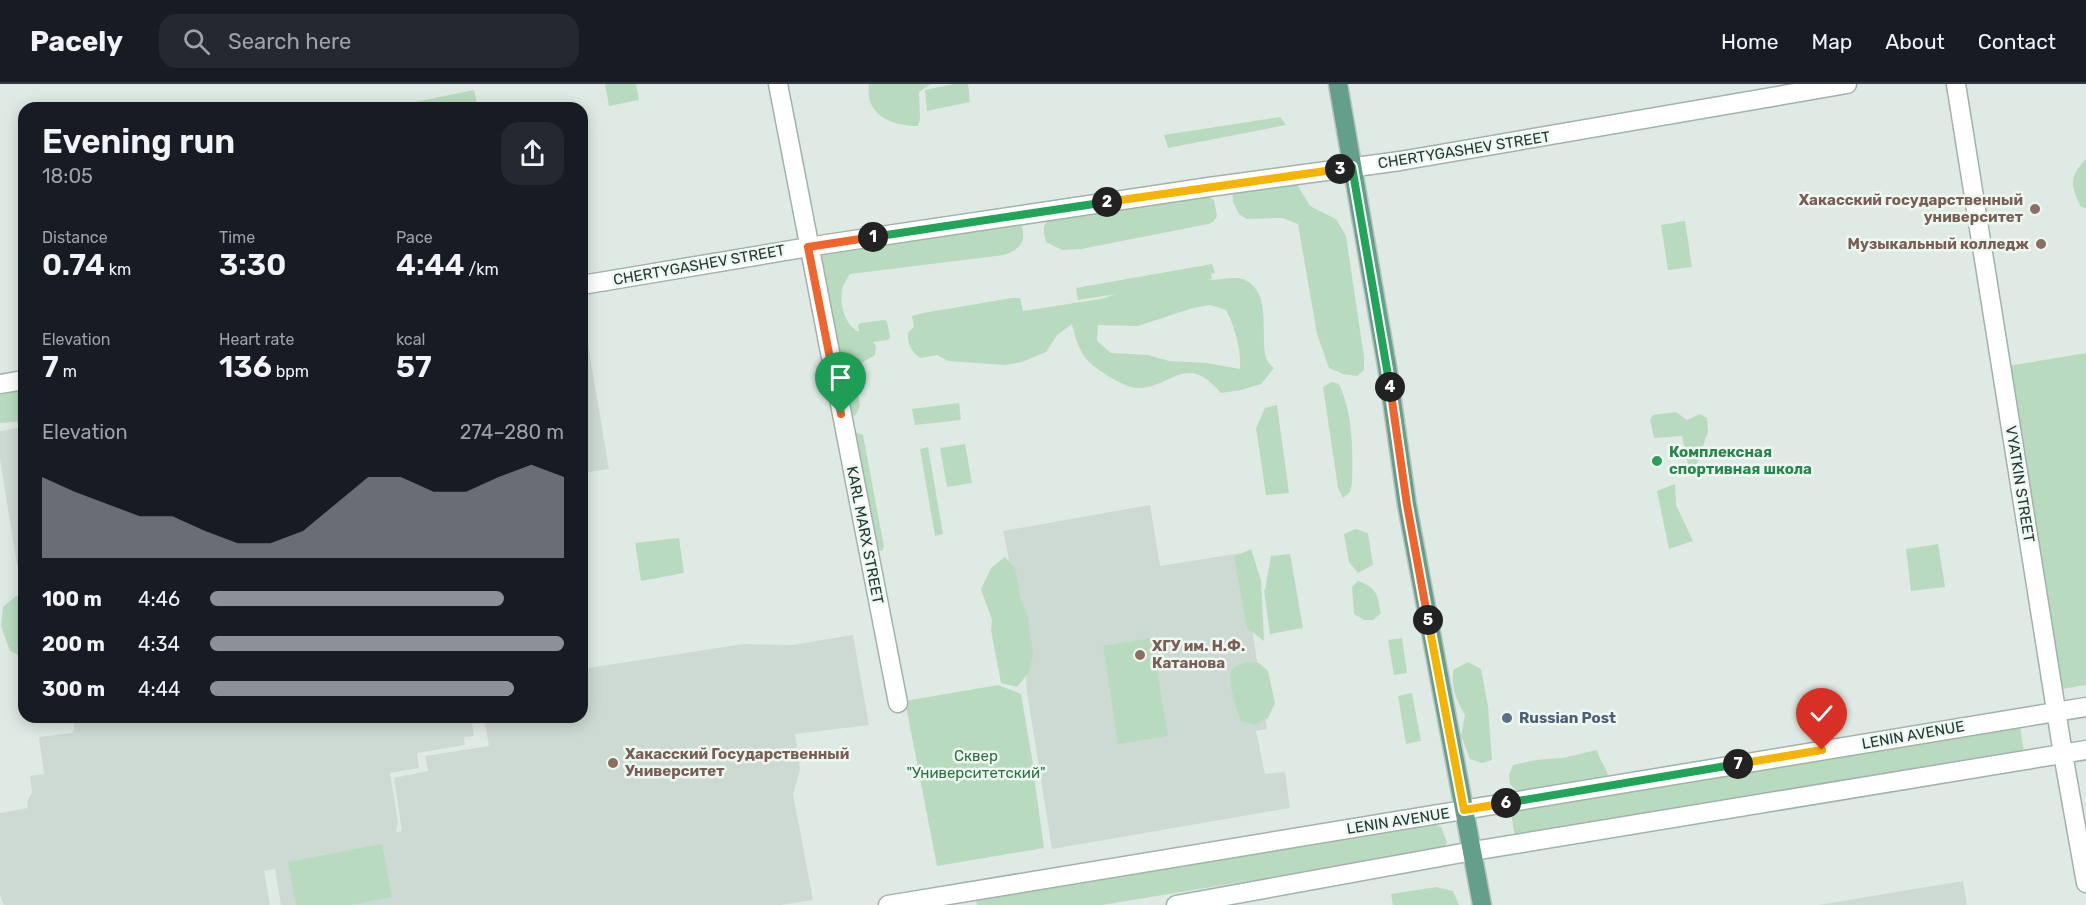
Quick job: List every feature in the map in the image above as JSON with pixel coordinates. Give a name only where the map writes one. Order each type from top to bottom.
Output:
[{"type":"main road","points":[[1338,84],[1387,366],[1407,505],[1482,905]]},
{"type":"street","name":"KARL MARX STREET","points":[[778,84],[898,703]]},
{"type":"street","name":"CHERTYGASHEV STREET","points":[[588,284],[808,247],[1400,161],[1847,84]]},
{"type":"street","name":"VYATKIN STREET","points":[[1956,84],[2056,711],[2086,883]]},
{"type":"street","points":[[0,384],[18,381]]},
{"type":"street","name":"LENIN AVENUE","points":[[888,905],[940,901],[1464,810],[2086,706]]},
{"type":"street","points":[[1176,905],[1473,852],[2086,750]]},
{"type":"shaded area","points":[[588,345],[609,469],[588,472]]},
{"type":"shaded area","points":[[18,428],[17,565],[0,459],[0,431]]},
{"type":"shaded area","name":"ХГУ им. Н.Ф. Катанова","points":[[1150,505],[1160,566],[1241,553],[1267,729],[1256,731],[1265,774],[1285,772],[1290,808],[1052,849],[1027,692],[1021,618],[1003,531]]},
{"type":"shaded area","name":"Хакасский Государственный Университет","points":[[853,635],[869,725],[795,734],[800,770],[793,794],[813,900],[781,905],[281,905],[275,869],[264,871],[270,905],[4,905],[0,896],[0,813],[28,808],[27,802],[32,792],[30,776],[44,774],[39,737],[72,733],[74,723],[472,723],[474,736],[464,737],[465,745],[417,753],[419,768],[390,773],[398,822],[396,832],[402,831],[394,778],[428,771],[425,756],[489,746],[485,723],[588,723],[588,668],[743,644],[792,645]]},
{"type":"shaded area","points":[[1963,881],[1967,905],[1819,905],[1908,890]]},
{"type":"green space","points":[[605,84],[636,84],[639,100],[609,106]]},
{"type":"green space","points":[[869,84],[931,84],[919,92],[918,126],[890,121],[875,111],[869,95]]},
{"type":"green space","points":[[954,84],[968,84],[970,102],[927,111],[925,90]]},
{"type":"green space","points":[[474,90],[477,102],[415,102]]},
{"type":"green space","points":[[1280,117],[1286,125],[1168,148],[1164,135]]},
{"type":"green space","points":[[2086,159],[2086,208],[2081,207],[2073,182],[2076,171]]},
{"type":"green space","points":[[1295,181],[1310,206],[1336,219],[1346,236],[1364,357],[1364,370],[1357,376],[1343,374],[1329,368],[1317,334],[1298,224],[1283,218],[1247,219],[1239,214],[1233,202],[1232,186]]},
{"type":"green space","points":[[1203,193],[1214,200],[1217,216],[1213,222],[1208,224],[1081,249],[1062,250],[1046,242],[1044,228],[1051,217]]},
{"type":"green space","points":[[1020,220],[1023,233],[1022,242],[1016,249],[1004,255],[850,274],[843,287],[842,298],[843,309],[850,325],[859,332],[858,325],[861,323],[884,320],[887,321],[890,337],[888,340],[873,342],[876,346],[875,355],[853,368],[860,406],[855,416],[846,413],[818,253]]},
{"type":"green space","points":[[1685,221],[1692,267],[1668,270],[1661,225]]},
{"type":"green space","points":[[1212,264],[1215,273],[1211,274],[1212,279],[1207,280],[1231,278],[1245,280],[1259,294],[1262,304],[1266,358],[1274,368],[1261,384],[1221,393],[1198,374],[1188,373],[1149,386],[1132,387],[1112,378],[1089,362],[1080,349],[1072,324],[1057,335],[1046,352],[1022,362],[1004,365],[948,361],[937,355],[920,358],[909,343],[908,332],[914,327],[912,316],[923,313],[1012,298],[1020,298],[1023,311],[1101,299],[1116,294],[1078,300],[1076,288]],"holes":[[[1210,305],[1226,310],[1237,338],[1240,369],[1207,363],[1169,361],[1148,355],[1111,353],[1097,341],[1098,325],[1138,326],[1193,308]]]},
{"type":"green space","points":[[2086,353],[2086,685],[2062,689],[2008,366]]},
{"type":"green space","points":[[1332,382],[1339,384],[1344,395],[1351,432],[1352,483],[1350,492],[1343,498],[1338,488],[1323,387]]},
{"type":"green space","points":[[18,389],[18,422],[0,423],[0,395]]},
{"type":"green space","points":[[959,403],[961,420],[915,425],[912,409]]},
{"type":"green space","points":[[1277,405],[1289,493],[1266,495],[1256,428],[1265,408]]},
{"type":"green space","points":[[1676,412],[1687,420],[1700,414],[1707,418],[1708,432],[1693,477],[1690,474],[1682,436],[1654,438],[1650,420],[1653,415]]},
{"type":"green space","points":[[854,432],[863,435],[884,547],[882,551],[876,550]]},
{"type":"green space","points":[[965,444],[972,483],[947,487],[940,448]]},
{"type":"green space","points":[[928,447],[943,534],[935,536],[920,449]]},
{"type":"green space","points":[[1675,484],[1676,505],[1693,541],[1669,549],[1657,491]]},
{"type":"green space","points":[[1356,529],[1368,533],[1373,565],[1358,573],[1349,562],[1344,534]]},
{"type":"green space","points":[[679,538],[684,573],[641,581],[635,543]]},
{"type":"green space","points":[[1938,544],[1945,587],[1911,591],[1906,549]]},
{"type":"green space","points":[[1251,549],[1261,580],[1264,641],[1247,628],[1234,557]]},
{"type":"green space","points":[[1290,554],[1303,628],[1270,634],[1264,590],[1271,556]]},
{"type":"green space","points":[[1005,557],[1015,568],[1021,600],[1028,617],[1033,654],[1029,672],[1017,687],[1001,683],[991,630],[992,620],[981,589],[991,568]]},
{"type":"green space","points":[[1358,581],[1373,589],[1377,596],[1381,613],[1373,620],[1364,620],[1354,614],[1352,587]]},
{"type":"green space","points":[[18,596],[18,655],[10,651],[1,626],[3,607]]},
{"type":"green space","points":[[1152,638],[1168,736],[1118,744],[1103,646]]},
{"type":"green space","points":[[1402,638],[1407,673],[1394,675],[1388,640]]},
{"type":"green space","points":[[1247,662],[1259,663],[1268,671],[1275,703],[1268,718],[1254,725],[1241,721],[1230,677],[1237,665]]},
{"type":"green space","points":[[1468,662],[1481,669],[1488,706],[1492,760],[1482,763],[1470,759],[1461,736],[1465,715],[1453,683],[1453,670]]},
{"type":"green space","name":"Сквер \"Университетский\"","points":[[998,685],[1021,694],[1044,848],[937,866],[905,701]]},
{"type":"green space","points":[[1412,693],[1421,741],[1406,744],[1398,696]]},
{"type":"green space","points":[[2019,720],[2024,752],[1515,837],[1510,808]]},
{"type":"green space","points":[[1597,750],[1608,776],[1529,790],[1516,790],[1510,784],[1509,775],[1513,765]]},
{"type":"green space","points":[[1433,823],[1441,827],[1447,842],[1445,846],[1436,850],[1102,905],[977,905],[976,900],[989,895]]},
{"type":"green space","points":[[382,844],[392,897],[351,905],[296,905],[288,862]]},
{"type":"green space","points":[[1436,887],[1453,891],[1459,905],[1393,905],[1391,894]]},
{"type":"place","name":"Хакасский государственный университет","points":[[2035,209]]},
{"type":"place","name":"Музыкальный колледж","points":[[2041,244]]},
{"type":"place","name":"Комплексная спортивная школа","points":[[1657,461]]},
{"type":"place","name":"ХГУ им. Н.Ф. Катанова","points":[[1140,655]]},
{"type":"place","name":"Russian Post","points":[[1507,718]]},
{"type":"place","name":"Хакасский Государственный Университет","points":[[613,763]]},
{"type":"route","points":[[841,414],[808,247],[1352,167],[1371,267],[1407,505],[1464,810],[1822,750]]}]
